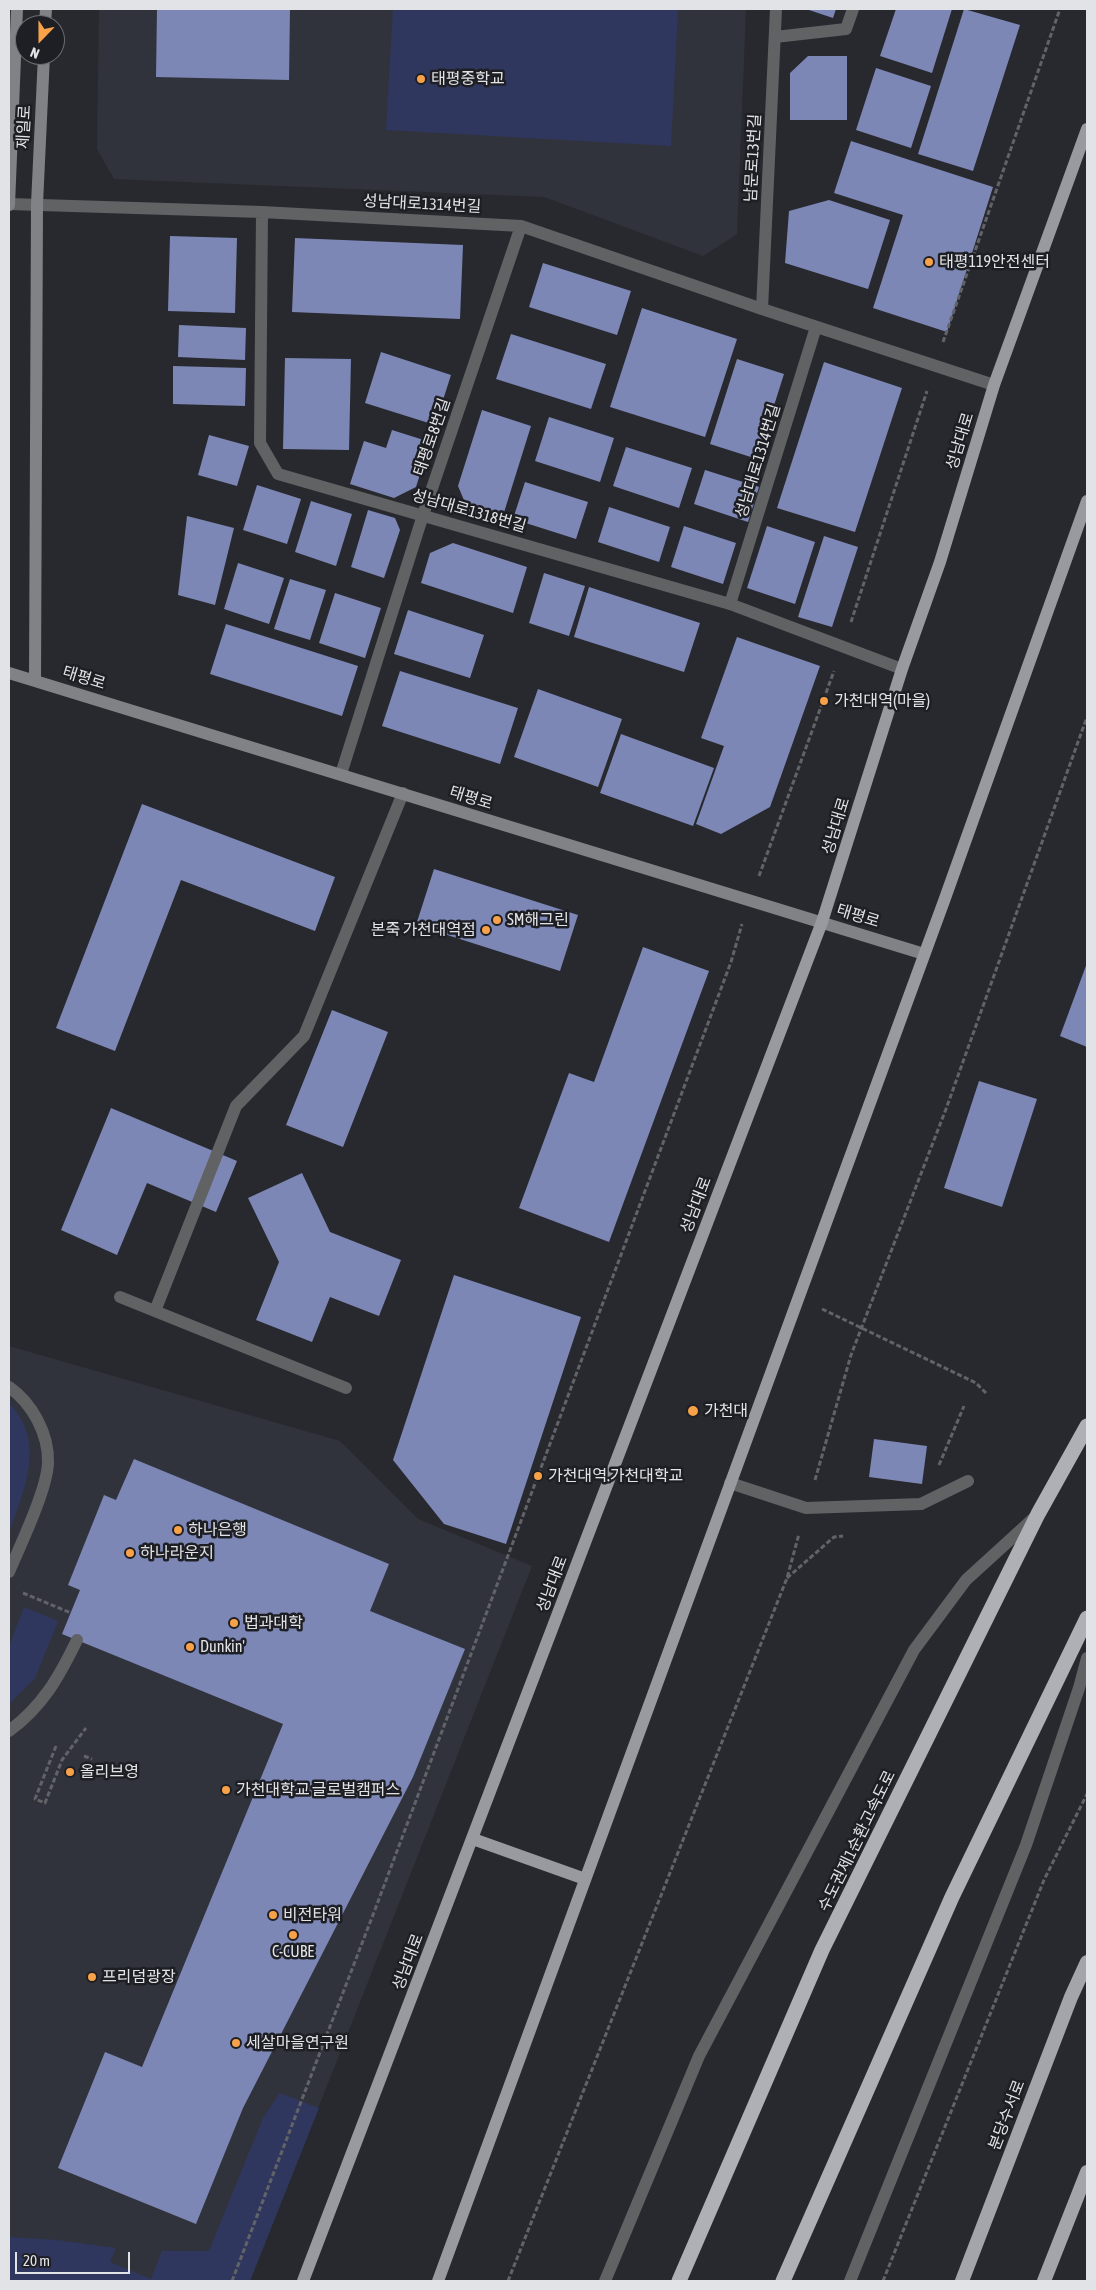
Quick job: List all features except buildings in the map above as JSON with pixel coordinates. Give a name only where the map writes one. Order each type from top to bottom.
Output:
[{"type":"highway","name":"수도권제1순환고속도로","points":[[678,2281],[822,1950],[1038,1514],[1087,1426]]},
{"type":"highway","points":[[783,2281],[952,1897],[1087,1618]]},
{"type":"highway","name":"분당수서로","points":[[962,2281],[1071,1997],[1087,1962]]},
{"type":"highway","points":[[1044,2281],[1087,2172]]},
{"type":"main road","name":"제일로","points":[[9,204],[17,9]]},
{"type":"main road","name":"제일로","points":[[35,681],[37,204],[44,65]]},
{"type":"main road","name":"성남대로","points":[[303,2281],[822,922],[902,669],[940,562],[994,385],[1087,129]]},
{"type":"main road","points":[[438,2281],[924,954],[1087,501]]},
{"type":"main road","name":"태평로","points":[[9,672],[924,954]]},
{"type":"main road","points":[[473,1839],[585,1880]]},
{"type":"street","name":"남문로13번길","points":[[762,309],[776,9]]},
{"type":"street","points":[[775,37],[846,29],[853,9]]},
{"type":"street","name":"성남대로1314번길","points":[[9,204],[262,212],[521,226],[762,309],[994,385]]},
{"type":"street","name":"성남대로1318번길","points":[[262,212],[260,444],[278,474],[730,604],[902,669]]},
{"type":"street","name":"태평로8번길","points":[[341,774],[422,514],[521,226]]},
{"type":"street","name":"성남대로1314번길","points":[[730,604],[816,327]]},
{"type":"street","points":[[156,1311],[236,1106],[304,1036],[403,793]]},
{"type":"street","points":[[120,1297],[346,1388]]},
{"type":"street","points":[[9,1387],[32,1410],[45,1436],[48,1464],[39,1497],[9,1572]]},
{"type":"street","points":[[730,1483],[806,1508],[921,1504],[968,1481]]},
{"type":"street","points":[[605,2281],[699,2056],[914,1650],[966,1580],[1038,1514]]},
{"type":"street","points":[[9,1730],[29,1716],[50,1690],[76,1640]]},
{"type":"street","points":[[850,2281],[1026,1845],[1079,1688],[1087,1658]]},
{"type":"path","points":[[232,2281],[380,1898],[731,962],[749,900],[800,768],[843,647],[935,366],[1060,9]]},
{"type":"path","points":[[798,1297],[976,1383],[988,1394]]},
{"type":"path","points":[[948,1444],[964,1406]]},
{"type":"path","points":[[18,1591],[71,1613]]},
{"type":"path","points":[[56,1746],[35,1799],[45,1803],[62,1760],[86,1728]]},
{"type":"path","points":[[84,1756],[92,1759]]},
{"type":"path","points":[[883,2281],[1044,1880],[1087,1794]]},
{"type":"shaded area","name":"태평중학교","points":[[99,9],[746,9],[737,234],[703,256],[544,197],[114,179],[97,149]]},
{"type":"shaded area","points":[[393,9],[678,9],[671,146],[386,130]]},
{"type":"shaded area","name":"가천대학교 글로벌캠퍼스","points":[[9,1346],[340,1441],[418,1519],[532,1566],[250,2281],[9,2281]]},
{"type":"shaded area","points":[[9,1403],[20,1418],[27,1433],[29,1466],[26,1483],[9,1532]]},
{"type":"shaded area","points":[[24,1607],[58,1621],[35,1678],[9,1704],[9,1647]]},
{"type":"shaded area","points":[[280,2093],[319,2108],[250,2281],[9,2281],[9,2237],[57,2240],[116,2248],[110,2262],[151,2279],[162,2251],[209,2251],[263,2118]]},
{"type":"place","name":"태평중학교","points":[[421,79]]},
{"type":"place","name":"태평119안전센터","points":[[929,262]]},
{"type":"place","name":"가천대역(마을)","points":[[824,701]]},
{"type":"place","name":"SM해그린","points":[[497,920]]},
{"type":"place","name":"본죽 가천대역점","points":[[486,930]]},
{"type":"place","name":"가천대","points":[[693,1411]]},
{"type":"place","name":"가천대역.가천대학교","points":[[538,1476]]},
{"type":"place","name":"하나은행","points":[[178,1530]]},
{"type":"place","name":"하나라운지","points":[[130,1553]]},
{"type":"place","name":"법과대학","points":[[234,1623]]},
{"type":"place","name":"Dunkin'","points":[[190,1647]]},
{"type":"place","name":"올리브영","points":[[70,1772]]},
{"type":"place","name":"가천대학교 글로벌캠퍼스","points":[[226,1790]]},
{"type":"place","name":"비전타워","points":[[273,1915]]},
{"type":"place","name":"C-CUBE","points":[[293,1935]]},
{"type":"place","name":"프리덤광장","points":[[92,1977]]},
{"type":"place","name":"세살마을연구원","points":[[236,2043]]}]
